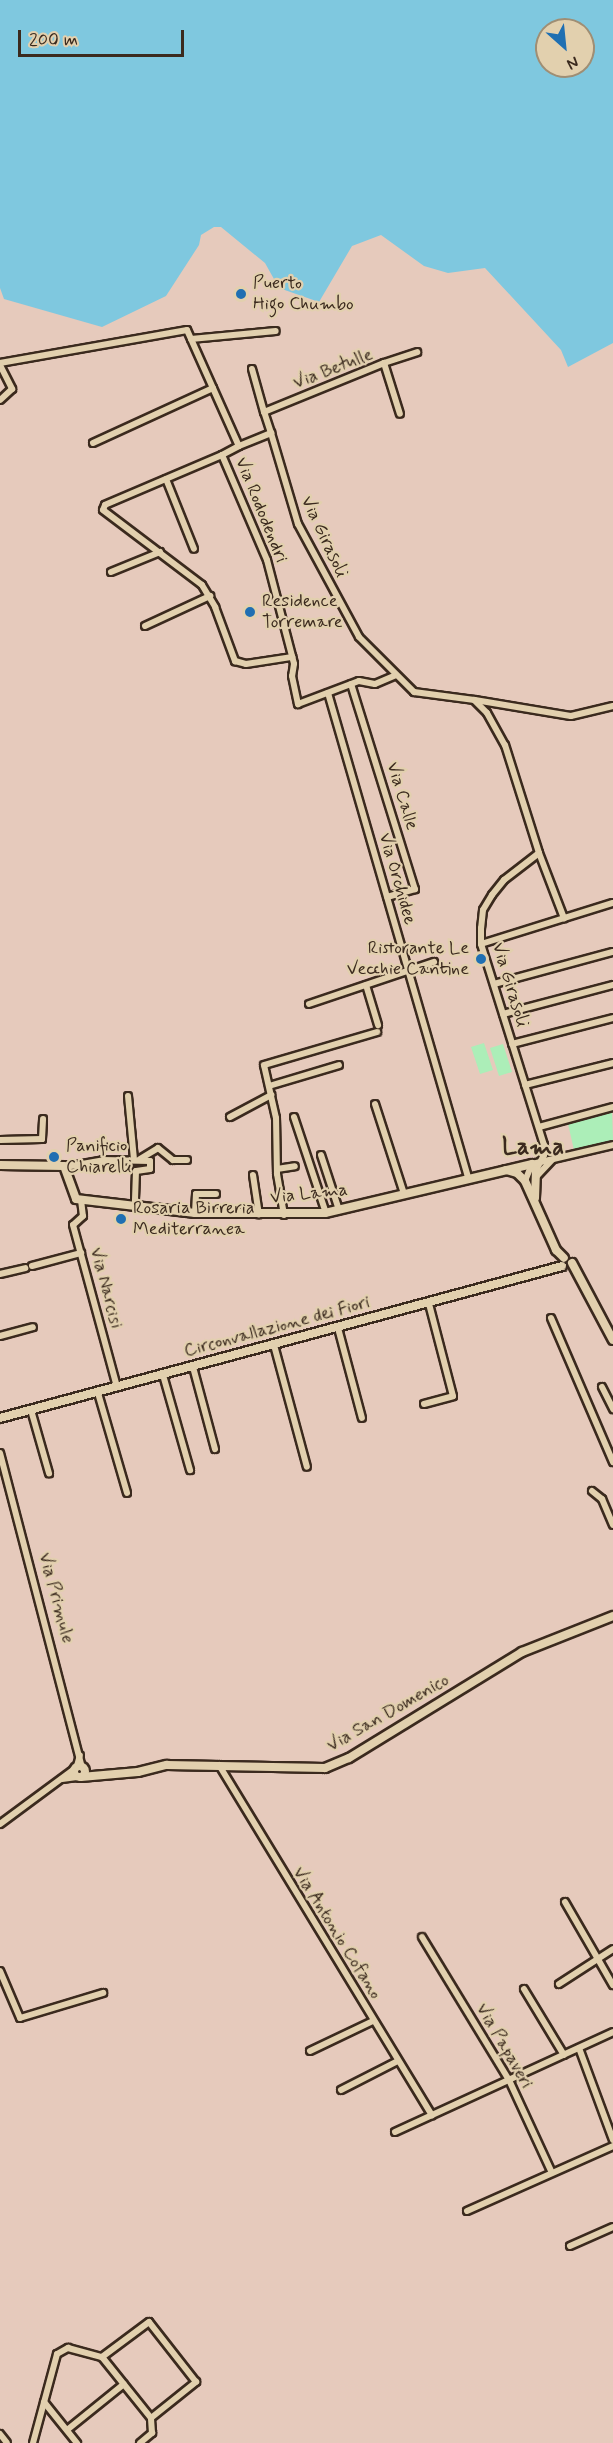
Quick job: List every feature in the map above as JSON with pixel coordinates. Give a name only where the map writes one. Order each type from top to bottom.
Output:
[{"type":"street","points":[[0,400],[12,389],[0,364],[183,328],[191,339],[239,446],[270,433],[252,369]]},
{"type":"street","points":[[191,339],[276,331]]},
{"type":"street","points":[[384,363],[417,352]]},
{"type":"street","name":"Via Betulle","points":[[264,412],[384,363],[400,414]]},
{"type":"street","points":[[93,443],[213,388]]},
{"type":"street","name":"Via Girasoli","points":[[270,433],[303,534],[346,616],[396,675],[414,692],[571,716],[613,706]]},
{"type":"street","name":"Via Rododendri","points":[[239,446],[222,455],[267,560],[292,657],[298,704],[351,684],[375,684],[396,675]]},
{"type":"street","points":[[222,455],[103,507],[107,515],[190,573],[210,596],[235,662],[246,664],[292,657]]},
{"type":"street","points":[[166,479],[194,549]]},
{"type":"street","points":[[111,572],[160,552]]},
{"type":"street","points":[[145,626],[210,596]]},
{"type":"street","name":"Via Calle","points":[[351,684],[415,889],[387,897]]},
{"type":"street","name":"Via Orchidee","points":[[328,693],[468,1178]]},
{"type":"street","points":[[474,700],[487,713],[505,745],[564,918]]},
{"type":"street","name":"Via Girasoli","points":[[536,1165],[544,1145],[482,944],[483,910],[492,895],[504,880],[540,853]]},
{"type":"street","points":[[482,944],[613,903]]},
{"type":"street","points":[[494,984],[613,952]]},
{"type":"street","points":[[309,1004],[434,962]]},
{"type":"street","points":[[284,1215],[271,1095],[264,1065],[378,1029],[366,985]]},
{"type":"street","points":[[503,1014],[613,985]]},
{"type":"street","points":[[512,1044],[613,1018]]},
{"type":"street","points":[[525,1085],[613,1063]]},
{"type":"street","points":[[269,1086],[339,1065]]},
{"type":"street","points":[[230,1117],[271,1095]]},
{"type":"street","points":[[128,1096],[137,1159]]},
{"type":"street","points":[[375,1104],[404,1194]]},
{"type":"street","points":[[539,1127],[613,1107]]},
{"type":"street","points":[[294,1117],[326,1213]]},
{"type":"street","points":[[0,1140],[42,1139],[43,1119]]},
{"type":"street","points":[[613,1145],[536,1165],[530,1180],[556,1250],[566,1262],[613,1340]]},
{"type":"street","points":[[137,1159],[158,1148],[172,1160],[187,1160]]},
{"type":"street","points":[[321,1155],[339,1210]]},
{"type":"street","points":[[0,1165],[65,1167],[137,1159],[150,1161],[150,1169],[136,1171],[135,1204]]},
{"type":"street","points":[[530,1180],[554,1159]]},
{"type":"street","name":"Via Lama","points":[[81,1200],[135,1204],[195,1213],[284,1215],[326,1213],[500,1170],[536,1165]]},
{"type":"street","points":[[278,1169],[295,1166]]},
{"type":"street","points":[[65,1167],[72,1193],[81,1200]]},
{"type":"street","points":[[500,1170],[517,1173],[530,1180]]},
{"type":"street","points":[[253,1175],[259,1215]]},
{"type":"street","points":[[195,1213],[196,1194],[216,1194]]},
{"type":"street","name":"Via Narcisi","points":[[81,1200],[83,1216],[73,1225],[117,1387]]},
{"type":"street","points":[[0,1274],[81,1253]]},
{"type":"street","name":"Circonvallazione dei Fiori","points":[[0,1418],[429,1304],[566,1262]]},
{"type":"street","points":[[424,1404],[453,1396],[429,1304]]},
{"type":"street","points":[[550,1318],[613,1462]]},
{"type":"street","points":[[0,1336],[33,1327]]},
{"type":"street","points":[[338,1328],[362,1418]]},
{"type":"street","points":[[274,1345],[307,1467]]},
{"type":"street","points":[[193,1366],[215,1449]]},
{"type":"street","points":[[163,1375],[190,1470]]},
{"type":"street","points":[[602,1387],[613,1409]]},
{"type":"street","points":[[98,1393],[127,1493]]},
{"type":"street","points":[[32,1410],[49,1473]]},
{"type":"street","name":"Via Primule","points":[[0,1454],[81,1751],[79,1771]]},
{"type":"street","points":[[592,1491],[602,1499],[613,1525]]},
{"type":"street","name":"Via San Domenico","points":[[79,1771],[138,1772],[167,1765],[219,1764],[326,1768],[349,1758],[522,1652],[613,1616]]},
{"type":"street","name":"Via Antonio Cofano","points":[[219,1764],[432,2115]]},
{"type":"street","points":[[0,1824],[58,1779],[79,1771]]},
{"type":"street","points":[[565,1902],[613,1984]]},
{"type":"street","name":"Via Papaveri","points":[[422,1937],[509,2080],[552,2173]]},
{"type":"street","points":[[559,1984],[613,1949]]},
{"type":"street","points":[[0,1971],[20,2018],[104,1993]]},
{"type":"street","points":[[524,1989],[564,2055]]},
{"type":"street","points":[[310,2050],[373,2021]]},
{"type":"street","points":[[395,2132],[613,2032]]},
{"type":"street","points":[[579,2048],[613,2140]]},
{"type":"street","points":[[340,2090],[398,2061]]},
{"type":"street","points":[[467,2211],[613,2146]]},
{"type":"street","points":[[570,2246],[613,2227]]},
{"type":"street","points":[[102,2357],[149,2322],[190,2373],[196,2382],[151,2418]]},
{"type":"street","points":[[33,2443],[57,2354],[68,2348],[102,2357],[151,2418],[152,2433],[140,2443]]},
{"type":"street","points":[[67,2430],[124,2384]]},
{"type":"street","points":[[44,2402],[77,2443]]},
{"type":"street","points":[[0,2434],[7,2443]]},
{"type":"green space","points":[[484,1043],[493,1070],[480,1074],[471,1047]]},
{"type":"green space","points":[[503,1044],[512,1072],[499,1076],[490,1048]]},
{"type":"green space","points":[[612,1112],[613,1140],[574,1150],[568,1124]]},
{"type":"water","points":[[0,0],[613,0],[613,343],[568,367],[561,350],[485,268],[448,273],[424,266],[381,235],[352,246],[319,302],[279,288],[265,263],[221,227],[214,227],[201,235],[199,245],[166,296],[102,327],[4,299],[0,288]]},
{"type":"place","name":"Puerto Higo Chumbo","points":[[241,294]]},
{"type":"place","name":"Residence Torremare","points":[[250,612]]},
{"type":"place","name":"Ristorante Le Vecchie Cantine","points":[[481,959]]},
{"type":"place","name":"Panificio Chiarelli","points":[[54,1157]]},
{"type":"place","name":"Rosaria Birreria Mediterranea","points":[[121,1219]]},
{"type":"district","name":"Lama","points":[[533,1148]]}]
